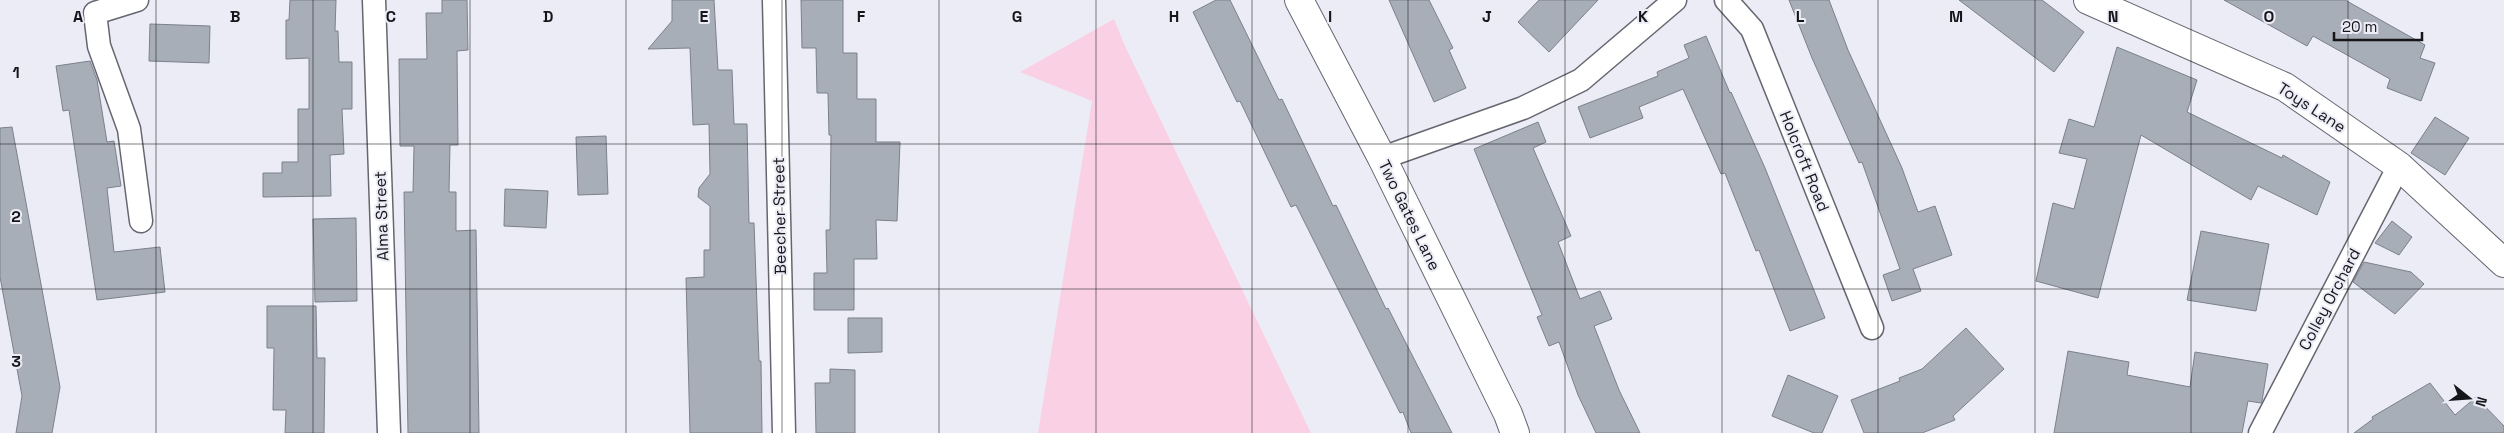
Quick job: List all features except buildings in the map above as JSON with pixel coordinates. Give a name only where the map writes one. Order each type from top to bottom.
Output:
[{"type":"street","points":[[137,0],[95,14],[99,46],[129,129],[141,221]]},
{"type":"street","name":"Alma Street","points":[[374,0],[389,433]]},
{"type":"street","name":"Beecher Street","points":[[774,0],[784,433]]},
{"type":"street","name":"Two Gates Lane","points":[[1299,0],[1382,158],[1508,414],[1515,433]]},
{"type":"street","points":[[1382,158],[1523,108],[1580,80],[1676,0]]},
{"type":"street","name":"Holcroft Road","points":[[1726,0],[1752,29],[1872,328]]},
{"type":"street","name":"Toys Lane","points":[[2088,0],[2285,88],[2399,166],[2504,263]]},
{"type":"street","name":"Colley Orchard","points":[[2260,433],[2399,166]]},
{"type":"shaded area","points":[[1114,19],[1125,46],[1311,433],[1038,433],[1092,101],[1020,72]]}]
